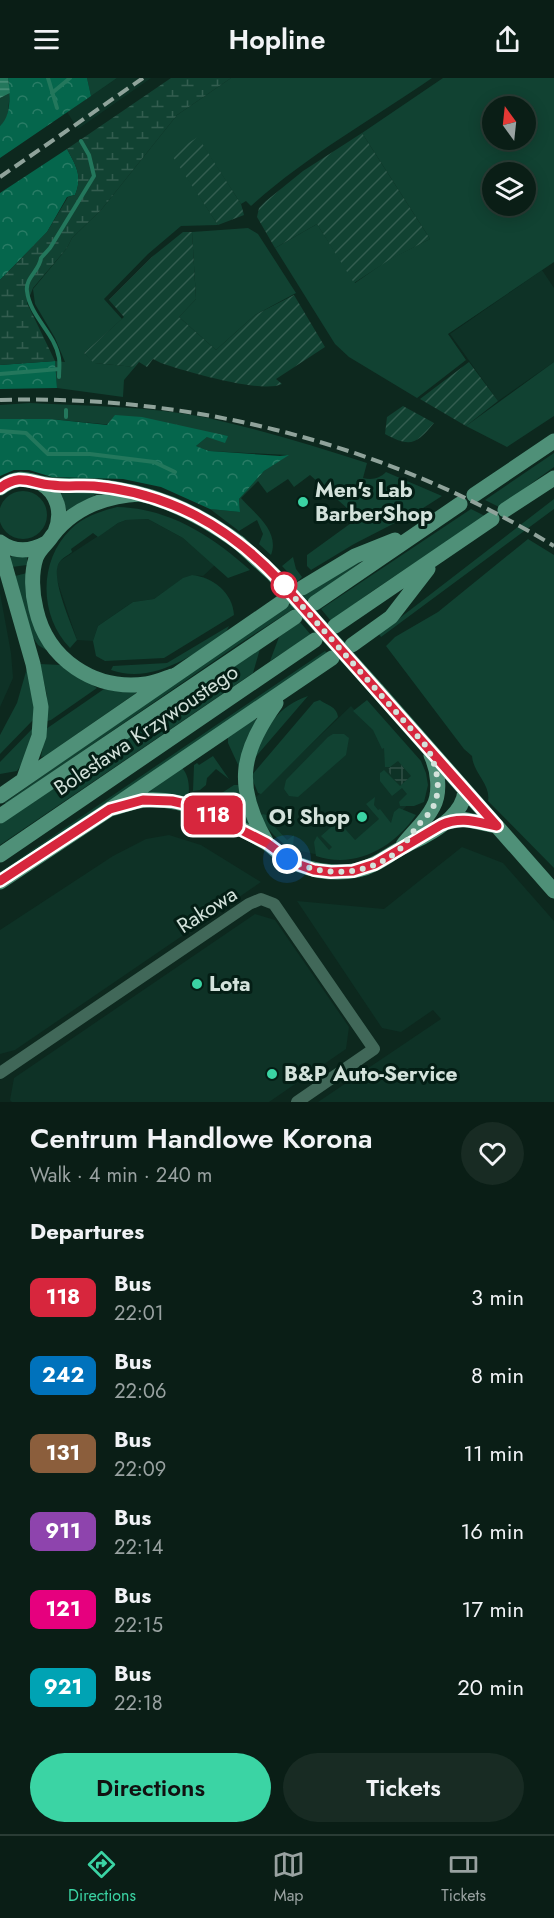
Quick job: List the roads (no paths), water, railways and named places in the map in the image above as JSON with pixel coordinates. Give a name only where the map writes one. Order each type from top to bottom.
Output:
[{"type":"main road","points":[[474,495],[554,441]]},
{"type":"main road","points":[[505,510],[554,478]]},
{"type":"main road","points":[[3,484],[26,479],[50,485],[95,486],[165,500],[195,514],[239,543],[279,580],[554,891]]},
{"type":"main road","points":[[0,542],[10,549],[25,551],[50,537],[59,519],[58,506],[49,490],[40,483]]},
{"type":"main road","points":[[140,494],[92,504],[66,520],[38,554],[34,568],[34,602],[42,630],[60,657],[84,673],[111,682],[145,684],[172,676]]},
{"type":"main road","points":[[315,603],[460,504]]},
{"type":"main road","points":[[335,626],[492,519]]},
{"type":"main road","points":[[302,588],[355,556],[420,530]]},
{"type":"main road","points":[[0,548],[39,689],[41,715],[35,750],[24,778]]},
{"type":"main road","points":[[352,645],[391,616],[436,558]]},
{"type":"main road","points":[[0,796],[282,602]]},
{"type":"main road","name":"Bolesława Krzywoustego","points":[[0,816],[295,617]]},
{"type":"main road","name":"Bolesława Krzywoustego","points":[[0,855],[315,640]]},
{"type":"main road","points":[[0,882],[332,658]]},
{"type":"main road","points":[[267,843],[255,821],[246,795],[246,765],[254,737],[283,693]]},
{"type":"main road","points":[[401,848],[434,807],[437,774],[427,747]]},
{"type":"main road","points":[[110,809],[143,800],[166,800],[180,803],[208,813],[267,843],[294,863],[314,870],[353,871],[384,860],[441,825],[462,803],[465,791]]},
{"type":"main road","points":[[441,825],[463,819],[497,826]]},
{"type":"street","name":"Rakowa","points":[[0,1073],[249,904],[261,899],[274,904],[374,1049],[297,1102]]},
{"type":"waterway","points":[[48,78],[57,108]]},
{"type":"waterway","points":[[52,93],[70,78]]},
{"type":"waterway","points":[[59,377],[57,349],[33,309],[27,286],[41,258],[50,248],[94,176],[89,155],[81,141]]},
{"type":"waterway","points":[[0,374],[59,369]]},
{"type":"waterway","points":[[66,410],[66,417]]},
{"type":"waterway","points":[[0,431],[26,433],[48,454],[90,454],[154,462],[175,472]]},
{"type":"railway","points":[[0,177],[143,78]]},
{"type":"railway","points":[[0,400],[73,400],[145,406],[217,417],[288,433],[357,454],[425,480],[490,510],[554,546]]},
{"type":"place","name":"Men's Lab BarberShop","points":[[303,502]]},
{"type":"place","name":"O! Shop","points":[[362,817]]},
{"type":"place","name":"Lota","points":[[197,984]]},
{"type":"place","name":"B&P Auto-Service","points":[[272,1074]]}]
